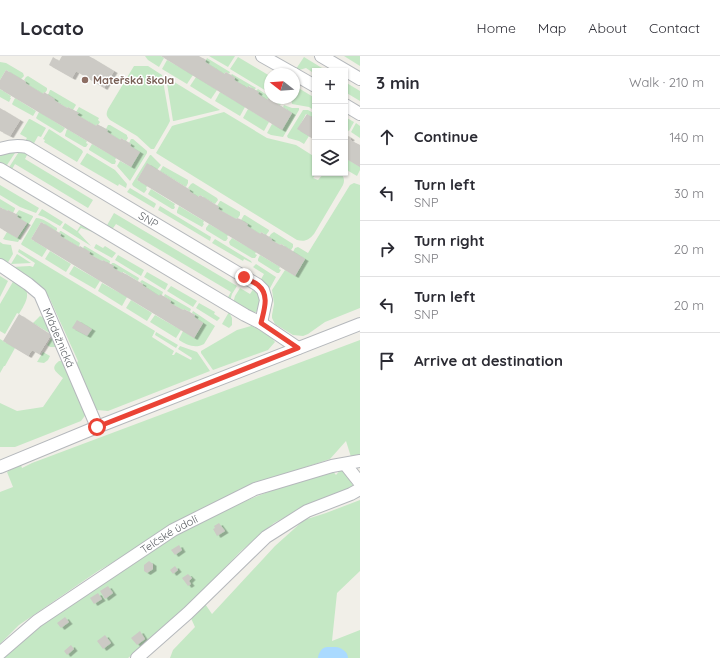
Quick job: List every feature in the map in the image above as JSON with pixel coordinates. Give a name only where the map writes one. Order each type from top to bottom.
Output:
[{"type":"street","points":[[262,56],[283,68]]},
{"type":"street","points":[[321,56],[360,79]]},
{"type":"street","points":[[300,77],[312,84]]},
{"type":"street","points":[[348,107],[360,114]]},
{"type":"street","name":"SNP","points":[[0,149],[21,145],[27,147],[258,285],[263,290],[266,300],[261,323]]},
{"type":"street","points":[[0,169],[245,315],[261,323],[298,348]]},
{"type":"street","name":"Mládežnická","points":[[0,266],[28,284],[40,294],[97,427]]},
{"type":"street","points":[[0,467],[97,427],[360,324]]},
{"type":"street","name":"Telčské údolí","points":[[0,653],[37,621],[172,530],[255,489],[332,466],[360,461]]},
{"type":"street","points":[[345,464],[360,483]]},
{"type":"street","points":[[137,658],[188,614],[266,537],[307,511],[360,489]]},
{"type":"green space","points":[[145,56],[161,56],[164,58],[159,67],[148,60]]},
{"type":"green space","points":[[209,56],[235,56],[228,67]]},
{"type":"green space","points":[[344,56],[360,56],[360,66]]},
{"type":"green space","points":[[238,57],[264,72],[264,90],[230,69]]},
{"type":"green space","points":[[304,57],[322,68],[312,68],[312,72],[306,68],[300,70],[300,68],[297,68]]},
{"type":"green space","points":[[207,58],[230,72],[229,74],[226,72],[224,74],[205,62]]},
{"type":"green space","points":[[167,60],[193,75],[187,84],[162,69]]},
{"type":"green space","points":[[0,62],[6,63],[23,73],[24,76],[21,79],[6,70],[0,80]]},
{"type":"green space","points":[[134,66],[148,66],[162,75],[170,121],[154,149],[151,149],[137,136],[110,120],[107,115],[108,109]]},
{"type":"green space","points":[[232,74],[256,88],[254,90],[249,86],[247,88],[234,80],[235,78],[231,75]]},
{"type":"green space","points":[[28,76],[47,88],[45,93],[44,92],[43,94],[25,83],[26,82],[24,80]]},
{"type":"green space","points":[[166,77],[220,110],[173,121]]},
{"type":"green space","points":[[196,77],[217,90],[211,99],[190,86]]},
{"type":"green space","points":[[348,84],[360,91],[360,101],[348,94]]},
{"type":"green space","points":[[0,89],[11,96],[9,102],[0,97]]},
{"type":"green space","points":[[258,89],[264,93],[264,98],[258,94],[256,91]]},
{"type":"green space","points":[[300,89],[312,96],[312,109],[309,107],[292,104],[300,104]]},
{"type":"green space","points":[[50,90],[75,104],[76,105],[73,110],[68,107],[67,108],[48,95]]},
{"type":"green space","points":[[220,92],[245,107],[240,116],[215,101]]},
{"type":"green space","points":[[15,98],[36,111],[33,116],[12,104]]},
{"type":"green space","points":[[284,105],[292,108],[299,108],[299,110],[283,137],[267,133],[272,124],[282,129],[292,113],[283,107]]},
{"type":"green space","points":[[79,107],[99,118],[98,120],[100,122],[98,125],[97,124],[96,126],[77,115],[76,112]]},
{"type":"green space","points":[[248,109],[269,122],[264,131],[243,118]]},
{"type":"green space","points":[[303,110],[308,110],[312,112],[312,117],[306,114],[298,129],[309,136],[304,144],[288,138],[287,136]]},
{"type":"green space","points":[[39,112],[65,128],[60,133],[37,119],[36,118]]},
{"type":"green space","points":[[224,112],[267,138],[296,145],[312,155],[312,176],[315,176],[313,178],[318,180],[321,176],[342,176],[344,179],[343,185],[314,234],[305,241],[297,240],[156,153],[172,126]]},
{"type":"green space","points":[[29,119],[46,128],[41,137],[38,136],[33,145],[25,141],[27,138],[20,134]]},
{"type":"green space","points":[[348,119],[354,122],[348,130]]},
{"type":"green space","points":[[356,123],[360,126],[360,138],[351,132]]},
{"type":"green space","points":[[108,125],[127,135],[128,138],[126,141],[121,138],[120,140],[107,132],[106,129]]},
{"type":"green space","points":[[49,129],[82,150],[83,152],[77,162],[44,142],[45,140],[43,139]]},
{"type":"green space","points":[[67,129],[87,141],[86,143],[88,144],[86,147],[65,136]]},
{"type":"green space","points":[[131,139],[147,151],[147,153],[130,181],[117,166],[120,161],[131,167],[139,152],[130,146],[131,144],[129,143]]},
{"type":"green space","points":[[92,144],[116,158],[115,164],[112,164],[89,150]]},
{"type":"green space","points":[[17,150],[5,168],[0,164],[0,154]]},
{"type":"green space","points":[[20,150],[28,153],[25,159],[93,200],[88,208],[15,164],[11,171],[8,169]]},
{"type":"green space","points":[[87,153],[115,170],[127,184],[126,188],[119,184],[118,186],[80,164]]},
{"type":"green space","points":[[150,155],[161,165],[157,170],[147,164],[137,180],[147,186],[144,193],[132,184]]},
{"type":"green space","points":[[348,160],[360,167],[357,176],[348,171]]},
{"type":"green space","points":[[163,166],[188,180],[186,187],[160,171]]},
{"type":"green space","points":[[193,183],[217,198],[218,200],[215,204],[200,195],[198,197],[189,191],[190,190],[188,188]]},
{"type":"green space","points":[[354,183],[360,185],[360,308],[325,322],[308,334],[303,336],[293,335],[275,324],[272,318],[274,304],[272,290],[285,270],[295,276],[305,259],[293,252],[295,248],[298,247],[308,253],[350,185]]},
{"type":"green space","points":[[0,185],[39,208],[36,213],[20,207],[0,195]]},
{"type":"green space","points":[[130,188],[155,203],[154,208],[127,192]]},
{"type":"green space","points":[[151,189],[175,204],[174,209],[149,195],[148,194]]},
{"type":"green space","points":[[0,199],[15,208],[13,213],[0,207]]},
{"type":"green space","points":[[220,201],[240,212],[238,218],[236,219],[218,209],[219,207],[217,206]]},
{"type":"green space","points":[[160,206],[211,237],[210,241],[158,210]]},
{"type":"green space","points":[[179,206],[204,221],[202,227],[177,213]]},
{"type":"green space","points":[[42,209],[63,222],[60,226],[38,215]]},
{"type":"green space","points":[[19,210],[33,217],[18,242],[3,239],[7,232],[17,238],[27,223],[17,217],[16,214]]},
{"type":"green space","points":[[114,213],[237,286],[230,301],[227,299],[231,292],[116,224],[111,231],[106,227]]},
{"type":"green space","points":[[244,215],[269,230],[266,235],[261,232],[260,234],[247,226],[241,220]]},
{"type":"green space","points":[[36,218],[44,220],[57,228],[56,231],[41,222],[31,239],[47,249],[42,257],[21,244]]},
{"type":"green space","points":[[65,223],[77,231],[82,223],[99,234],[81,228],[78,232],[91,246],[62,228]]},
{"type":"green space","points":[[209,224],[228,235],[226,241],[206,230]]},
{"type":"green space","points":[[60,231],[80,243],[79,247],[60,236]]},
{"type":"green space","points":[[274,232],[293,244],[291,250],[271,240],[272,239],[269,237]]},
{"type":"green space","points":[[232,238],[256,252],[255,254],[257,255],[255,258],[252,258],[230,245],[229,242]]},
{"type":"green space","points":[[215,239],[252,263],[244,259],[243,261],[212,243]]},
{"type":"green space","points":[[0,242],[11,245],[13,254],[7,264],[0,260]]},
{"type":"green space","points":[[96,244],[103,248],[105,246],[116,253],[112,258],[94,248]]},
{"type":"green space","points":[[84,246],[110,261],[109,264],[89,254],[90,252],[83,248]]},
{"type":"green space","points":[[19,249],[155,331],[152,337],[174,351],[172,355],[176,352],[191,360],[192,358],[178,349],[180,346],[197,352],[210,371],[108,411],[97,410],[76,365],[78,361],[49,297],[45,295],[39,287],[25,275],[12,267],[33,267],[35,263],[18,252]]},
{"type":"green space","points":[[50,251],[71,264],[66,272],[45,259]]},
{"type":"green space","points":[[17,254],[31,263],[11,264]]},
{"type":"green space","points":[[118,255],[144,270],[141,276],[115,260]]},
{"type":"green space","points":[[260,255],[280,267],[279,269],[281,270],[279,273],[258,261]]},
{"type":"green space","points":[[112,263],[139,278],[138,281],[113,268],[111,265]]},
{"type":"green space","points":[[256,264],[276,277],[269,290],[260,281],[264,274],[253,267]]},
{"type":"green space","points":[[74,266],[100,281],[95,289],[69,274]]},
{"type":"green space","points":[[147,272],[168,284],[165,290],[144,277]]},
{"type":"green space","points":[[0,276],[8,281],[0,297]]},
{"type":"green space","points":[[14,280],[25,289],[27,292],[27,298],[19,314],[17,313],[5,334],[0,331],[0,304]]},
{"type":"green space","points":[[142,280],[163,292],[162,295],[159,296],[142,285],[143,284],[140,282]]},
{"type":"green space","points":[[102,283],[127,297],[122,306],[98,291]]},
{"type":"green space","points":[[171,286],[197,301],[193,307],[167,291]]},
{"type":"green space","points":[[240,288],[250,294],[254,288],[257,290],[261,295],[259,310],[254,313],[233,303]]},
{"type":"green space","points":[[165,294],[191,309],[190,312],[170,303],[171,301],[164,296]]},
{"type":"green space","points":[[131,300],[152,313],[147,321],[126,308]]},
{"type":"green space","points":[[199,303],[215,312],[214,314],[220,318],[217,321],[196,308]]},
{"type":"green space","points":[[193,311],[215,326],[204,344],[197,346],[188,345],[179,340],[183,331],[194,338],[203,323],[194,317],[195,315],[192,313]]},
{"type":"green space","points":[[229,312],[232,318],[232,325],[229,328],[222,324]]},
{"type":"green space","points":[[155,315],[181,330],[176,338],[150,322]]},
{"type":"green space","points":[[40,316],[51,326],[56,341],[55,347],[50,347],[47,345],[53,335],[33,323]]},
{"type":"green space","points":[[252,326],[270,336],[275,342],[268,350],[213,370],[201,351],[237,330]]},
{"type":"green space","points":[[156,332],[178,345],[176,348],[155,335]]},
{"type":"green space","points":[[0,339],[15,348],[0,373]]},
{"type":"green space","points":[[360,340],[360,456],[351,457],[346,441],[330,459],[240,489],[98,571],[19,625],[0,644],[0,492],[13,487],[7,472],[18,465],[21,465],[22,468]]},
{"type":"green space","points":[[43,352],[50,356],[48,360],[44,363],[37,362]]},
{"type":"green space","points":[[59,361],[64,363],[87,413],[81,421],[15,447],[0,447],[0,403],[17,411],[43,407],[63,378],[54,368]]},
{"type":"green space","points":[[342,468],[354,487],[300,509],[274,523],[241,551],[168,627],[128,658],[0,658],[36,626],[184,530],[232,506],[331,469],[336,475]]},
{"type":"green space","points":[[360,500],[360,571],[337,593],[332,641],[360,630],[360,658],[170,658],[173,650],[195,627],[189,614],[203,601],[212,614],[275,546],[304,520]]},
{"type":"building","points":[[62,56],[89,56],[114,71],[104,88],[76,71],[72,78],[49,65],[53,57],[59,61]]},
{"type":"building","points":[[161,56],[199,56],[206,60],[205,62],[224,74],[226,72],[235,78],[234,80],[247,88],[248,86],[259,92],[258,94],[264,98],[264,104],[278,104],[292,113],[282,130]]},
{"type":"building","points":[[6,70],[43,94],[44,92],[60,104],[79,113],[77,115],[96,126],[97,124],[108,130],[107,132],[120,140],[121,138],[131,144],[130,146],[140,152],[131,167],[0,89],[0,80]]},
{"type":"building","points":[[0,108],[20,120],[10,136],[0,131]]},
{"type":"building","points":[[307,114],[312,117],[312,138],[297,129]]},
{"type":"building","points":[[348,136],[351,138],[350,140],[360,145],[360,167],[348,160]]},
{"type":"building","points":[[147,163],[190,190],[189,191],[198,197],[200,195],[219,207],[218,209],[236,219],[240,219],[248,224],[247,226],[260,234],[261,232],[272,239],[271,240],[280,245],[281,244],[305,259],[295,276],[137,180]]},
{"type":"building","points":[[0,207],[18,215],[17,217],[27,223],[17,238],[0,228]]},
{"type":"building","points":[[41,222],[61,234],[60,236],[90,252],[89,254],[114,266],[113,268],[143,284],[142,285],[159,296],[160,294],[171,301],[170,303],[195,315],[194,317],[203,323],[194,338],[31,239]]},
{"type":"building","points":[[19,314],[51,335],[39,354],[32,350],[28,356],[3,341]]},
{"type":"building","points":[[77,320],[92,329],[87,336],[72,328]]},
{"type":"building","points":[[219,523],[225,531],[217,536],[213,529],[215,528],[214,526]]},
{"type":"building","points":[[179,545],[182,550],[175,555],[171,550]]},
{"type":"building","points":[[149,561],[153,564],[153,569],[147,573],[144,571],[144,565]]},
{"type":"building","points":[[175,566],[178,570],[173,574],[170,570]]},
{"type":"building","points":[[188,574],[192,578],[189,581],[191,584],[188,586],[182,578]]},
{"type":"building","points":[[108,586],[113,593],[105,599],[100,591]]},
{"type":"building","points":[[98,593],[102,599],[94,604],[90,598]]},
{"type":"building","points":[[65,617],[69,622],[61,628],[57,623]]},
{"type":"building","points":[[140,631],[145,639],[137,645],[131,638]]},
{"type":"building","points":[[105,635],[111,643],[103,649],[97,641]]},
{"type":"building","points":[[71,645],[74,649],[67,655],[64,651]]},
{"type":"waterway","points":[[327,658],[328,656],[336,656],[339,658]]},
{"type":"place","name":"Mateřská škola","points":[[85,80]]},
{"type":"route","points":[[97,427],[298,348],[261,323],[266,300],[263,290],[258,285],[244,277]]}]
